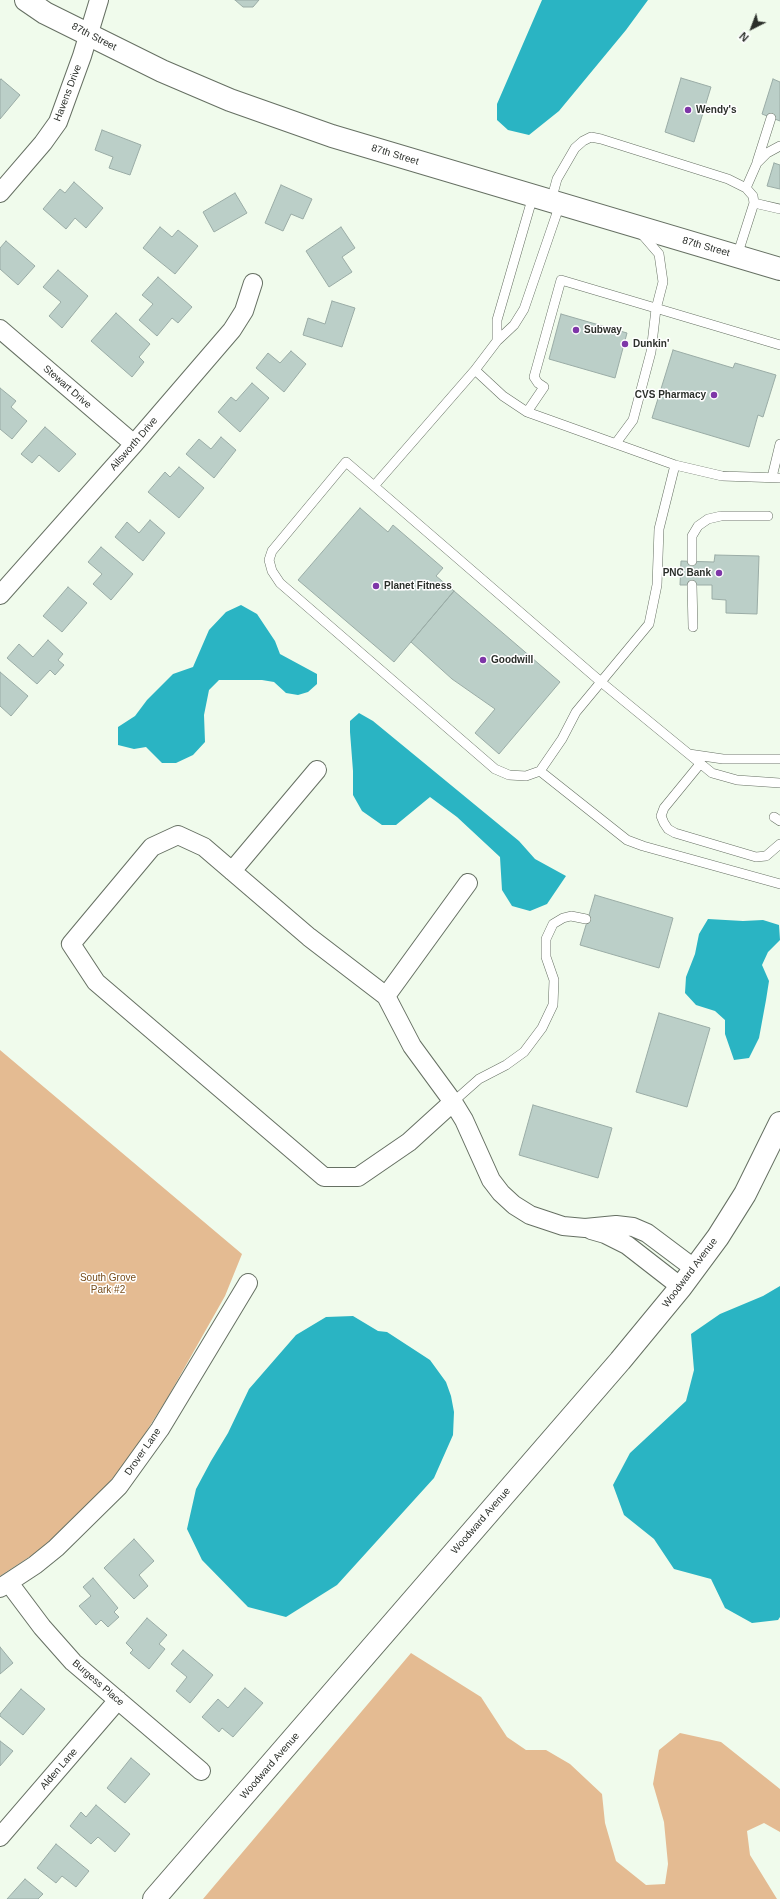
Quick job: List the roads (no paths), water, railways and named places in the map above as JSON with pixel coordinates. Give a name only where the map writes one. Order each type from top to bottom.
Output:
[{"type":"main road","name":"87th Street","points":[[26,0],[45,13],[162,71],[230,100],[332,136],[780,269]]},
{"type":"main road","name":"Woodward Avenue","points":[[154,1899],[620,1361],[681,1287],[695,1269],[745,1194],[780,1123]]},
{"type":"street","name":"Havens Drive","points":[[0,193],[43,143],[58,122],[89,35],[99,0]]},
{"type":"street","name":"Ailsworth Drive","points":[[0,595],[134,444],[232,330],[244,311],[253,283]]},
{"type":"street","name":"Stewart Drive","points":[[0,329],[134,444]]},
{"type":"street","points":[[232,871],[317,770]]},
{"type":"street","points":[[453,1102],[409,1142],[358,1177],[324,1177],[96,982],[71,944],[152,847],[178,835],[204,847],[309,936],[386,996],[412,1046],[453,1102],[475,1142],[491,1180],[501,1194],[514,1206],[530,1215],[563,1226],[585,1228],[616,1225],[634,1227],[647,1233],[695,1269]]},
{"type":"street","points":[[386,996],[468,883]]},
{"type":"street","points":[[585,1228],[605,1234],[627,1245],[681,1287]]},
{"type":"street","name":"Drover Lane","points":[[5,1585],[56,1548],[119,1486],[160,1429],[248,1283]]},
{"type":"street","name":"Burgess Place","points":[[5,1585],[73,1662],[201,1771]]},
{"type":"street","name":"Alden Lane","points":[[0,1837],[118,1700]]},
{"type":"lane","points":[[746,188],[757,163],[771,118]]},
{"type":"lane","points":[[496,342],[497,320],[557,180],[574,148],[583,141],[591,138],[601,139],[697,169],[728,179],[746,188],[753,196],[754,203],[737,256]]},
{"type":"lane","points":[[757,163],[767,153],[780,145]]},
{"type":"lane","points":[[374,486],[475,370],[496,342],[514,325],[524,309],[548,200]]},
{"type":"lane","points":[[754,203],[780,209]]},
{"type":"lane","points":[[616,443],[633,420],[651,352],[656,309],[663,282],[659,254],[635,226]]},
{"type":"lane","points":[[527,412],[544,387],[538,383],[534,377],[560,280],[780,345]]},
{"type":"lane","points":[[475,370],[503,396],[527,412],[675,465],[722,476],[776,478],[780,444]]},
{"type":"lane","points":[[675,465],[659,530],[658,585],[649,624],[601,682],[576,712],[562,740],[540,771],[526,776],[509,775],[495,769],[280,583],[272,571],[269,560],[272,551],[346,462],[601,682],[712,773],[737,780],[780,783]]},
{"type":"lane","points":[[692,561],[692,536],[698,526],[708,519],[721,516],[768,516]]},
{"type":"lane","points":[[692,585],[693,626]]},
{"type":"lane","points":[[687,754],[723,759],[780,759]]},
{"type":"lane","points":[[700,764],[664,808],[662,816],[668,829],[674,833],[756,857],[766,856],[780,844]]},
{"type":"lane","points":[[540,771],[627,840],[780,884]]},
{"type":"lane","points":[[453,1102],[479,1079],[506,1065],[524,1052],[542,1028],[552,1005],[554,980],[546,957],[546,939],[553,924],[563,918],[571,916],[586,919]]},
{"type":"water","points":[[542,0],[648,0],[626,30],[559,111],[529,135],[508,130],[497,120],[497,104]]},
{"type":"water","points":[[241,605],[257,614],[275,641],[280,654],[317,674],[317,684],[308,692],[298,695],[286,693],[274,682],[262,680],[219,680],[209,690],[204,715],[205,742],[193,755],[176,763],[162,763],[146,747],[134,749],[118,745],[118,727],[135,716],[147,700],[173,674],[193,667],[209,630],[226,612]]},
{"type":"water","points":[[359,713],[373,721],[519,841],[535,859],[566,876],[547,904],[530,911],[512,906],[502,890],[500,857],[457,817],[430,797],[396,825],[382,825],[362,811],[353,795],[350,732],[350,721]]},
{"type":"water","points":[[708,919],[743,921],[763,920],[779,925],[780,940],[768,952],[762,965],[769,981],[759,1038],[749,1058],[734,1060],[725,1034],[725,1020],[715,1011],[696,1005],[685,993],[686,977],[695,954],[699,934]]},
{"type":"water","points":[[780,1286],[780,1617],[778,1620],[752,1623],[725,1608],[711,1579],[674,1569],[654,1539],[624,1515],[613,1485],[630,1453],[686,1401],[694,1370],[691,1334],[720,1314],[763,1296]]},
{"type":"water","points":[[353,1316],[378,1331],[387,1332],[430,1360],[446,1382],[451,1396],[454,1412],[453,1435],[434,1478],[337,1585],[286,1617],[248,1607],[202,1560],[187,1529],[196,1489],[228,1433],[249,1389],[296,1335],[326,1317]]},
{"type":"place","name":"Wendy's","points":[[688,110]]},
{"type":"place","name":"Subway","points":[[576,330]]},
{"type":"place","name":"Dunkin'","points":[[625,344]]},
{"type":"place","name":"CVS Pharmacy","points":[[714,395]]},
{"type":"place","name":"PNC Bank","points":[[719,573]]},
{"type":"place","name":"Planet Fitness","points":[[376,586]]},
{"type":"place","name":"Goodwill","points":[[483,660]]},
{"type":"park label","name":"South Grove Park #2","points":[[108,1284]]}]
